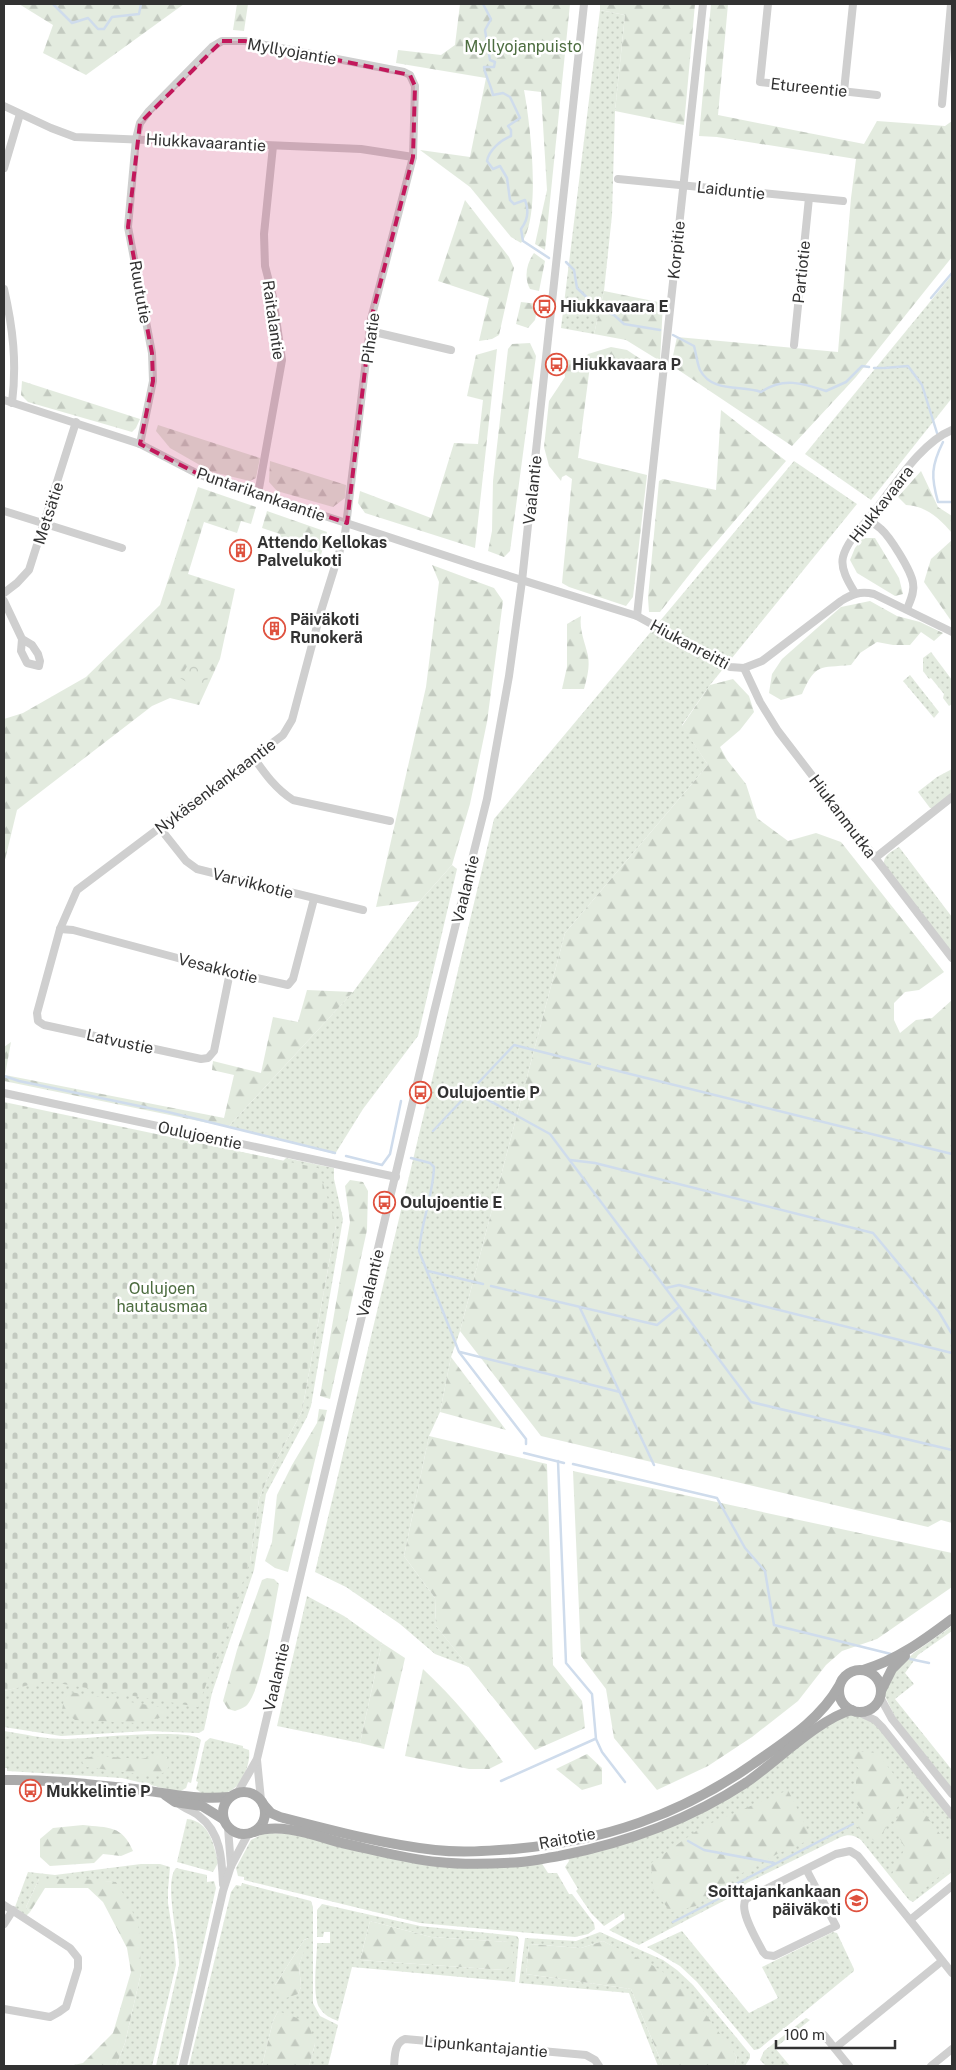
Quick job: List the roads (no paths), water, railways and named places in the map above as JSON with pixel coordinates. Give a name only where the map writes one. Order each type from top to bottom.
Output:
[{"type":"main road","points":[[912,1648],[892,1669],[878,1702],[869,1710],[855,1711],[847,1707],[840,1698],[840,1686],[848,1674],[886,1662],[912,1648],[952,1619]]},
{"type":"main road","points":[[863,1670],[876,1677],[880,1694]]},
{"type":"main road","name":"Raitotie","points":[[262,1802],[271,1813],[280,1817],[390,1843],[436,1850],[490,1851],[590,1838],[633,1826],[667,1813],[741,1772],[811,1720],[831,1701],[840,1686]]},
{"type":"main road","name":"Raitotie","points":[[251,1833],[276,1828],[389,1854],[439,1862],[481,1864],[523,1862],[595,1849],[638,1837],[707,1806],[746,1782],[820,1726],[841,1713],[855,1711]]},
{"type":"main road","points":[[4,1780],[86,1783],[160,1792],[201,1807],[238,1833],[251,1833],[262,1825],[264,1820],[262,1802],[248,1792],[233,1795],[201,1807]]},
{"type":"main road","points":[[226,1823],[224,1805],[233,1795]]},
{"type":"street","name":"Vaalantie","points":[[262,1802],[257,1759],[434,1012],[487,799],[509,676],[522,581],[584,4]]},
{"type":"street","name":"Korpitie","points":[[637,616],[702,4]]},
{"type":"street","name":"Etureentie","points":[[768,4],[760,82],[877,95]]},
{"type":"street","points":[[844,91],[853,4]]},
{"type":"street","points":[[942,104],[951,4]]},
{"type":"street","name":"Myllyojantie","points":[[136,139],[140,123],[149,111],[212,47],[222,42],[245,41],[404,72],[410,76],[415,86],[413,157]]},
{"type":"street","name":"Hiukkavaarantie","points":[[4,106],[75,137],[361,148],[413,157]]},
{"type":"street","points":[[4,168],[20,114]]},
{"type":"street","name":"Ruututie","points":[[136,139],[128,227],[152,353],[153,381],[140,444]]},
{"type":"street","name":"Raitalantie","points":[[258,494],[282,360],[273,297],[265,266],[264,234],[273,146]]},
{"type":"street","name":"Pihatie","points":[[347,523],[371,319],[413,157]]},
{"type":"street","name":"Laiduntie","points":[[618,179],[844,201]]},
{"type":"street","name":"Partiotie","points":[[794,345],[809,198]]},
{"type":"street","points":[[4,289],[12,320],[15,348],[12,403]]},
{"type":"street","points":[[370,330],[451,350]]},
{"type":"street","name":"Puntarikankaantie","points":[[4,400],[140,444],[200,475],[522,581]]},
{"type":"street","name":"Metsätie","points":[[4,593],[29,570],[76,422]]},
{"type":"street","name":"Hiukkavaara","points":[[854,593],[844,572],[843,556],[888,491],[927,447],[952,430]]},
{"type":"street","points":[[4,510],[122,548]]},
{"type":"street","points":[[868,520],[880,528],[887,536],[914,583],[913,592],[906,609]]},
{"type":"street","name":"Nykäsenkankaantie","points":[[60,929],[77,890],[283,735],[292,720],[347,523]]},
{"type":"street","name":"Hiukanreitti","points":[[522,581],[637,616],[724,664],[744,668],[772,654],[854,593]]},
{"type":"street","points":[[854,593],[874,594],[952,632]]},
{"type":"street","points":[[4,601],[22,639]]},
{"type":"street","name":"Hiukanmutka","points":[[744,668],[760,702],[778,731],[952,958]]},
{"type":"street","points":[[254,758],[282,793],[293,800],[390,821]]},
{"type":"street","points":[[875,858],[952,797]]},
{"type":"street","name":"Varvikkotie","points":[[159,827],[186,861],[197,869],[364,910]]},
{"type":"street","name":"Vesakkotie","points":[[60,929],[73,930],[230,972],[288,985],[293,979],[314,899]]},
{"type":"street","name":"Latvustie","points":[[60,929],[37,1013],[38,1021],[44,1025],[201,1059],[208,1058],[214,1050],[230,972]]},
{"type":"street","name":"Oulujoentie","points":[[4,1094],[396,1178]]},
{"type":"street","points":[[880,1694],[892,1719],[952,1794]]},
{"type":"street","points":[[855,1711],[875,1720],[882,1727],[952,1815]]},
{"type":"street","name":"Vaalantie","points":[[233,1795],[257,1759]]},
{"type":"street","points":[[201,1807],[217,1842],[222,1864],[223,1891]]},
{"type":"street","points":[[226,1823],[231,1866]]},
{"type":"street","points":[[182,2066],[223,1891],[231,1866],[251,1833]]},
{"type":"street","points":[[806,1869],[836,1926],[774,1956],[766,1955],[743,1910],[743,1902],[746,1899],[806,1869],[836,1854],[845,1851],[855,1853],[952,1973]]},
{"type":"street","points":[[910,1920],[952,1886]]},
{"type":"street","points":[[4,1905],[70,1948],[78,1958],[78,1968],[66,2006],[59,2012],[50,2016],[4,2008]]},
{"type":"street","points":[[4,1924],[13,1910]]},
{"type":"street","points":[[835,2048],[942,1961]]},
{"type":"street","points":[[824,2035],[849,2066]]},
{"type":"street","name":"Lipunkantajantie","points":[[394,2066],[396,2046],[405,2039],[586,2055],[595,2060],[599,2066]]},
{"type":"street","points":[[931,2066],[952,2049]]},
{"type":"waterway","points":[[53,4],[72,23],[88,18],[98,29],[104,29],[112,17],[139,14],[141,4]]},
{"type":"waterway","points":[[483,4],[491,19],[485,30],[490,60],[495,62],[494,67],[484,67],[493,95],[503,93],[510,97],[520,118],[508,126],[511,130],[511,136],[496,146],[490,153],[487,161],[493,169],[500,166],[507,178],[510,200],[514,204],[525,200],[527,207],[526,219],[521,229],[523,241],[549,258]]},
{"type":"waterway","points":[[566,262],[574,270],[577,288],[598,308],[614,315],[624,324],[660,330]]},
{"type":"waterway","points":[[931,298],[952,273]]},
{"type":"waterway","points":[[673,335],[694,346],[700,370],[705,377],[712,382],[728,387],[761,392],[777,384],[793,383],[826,391],[846,382],[862,366],[869,367]]},
{"type":"waterway","points":[[884,368],[908,366],[922,385],[937,433]]},
{"type":"waterway","points":[[874,368],[882,368]]},
{"type":"waterway","points":[[943,442],[934,465],[934,485],[938,502],[952,502]]},
{"type":"waterway","points":[[433,1131],[514,1045],[590,1064]]},
{"type":"waterway","points":[[598,1066],[952,1154]]},
{"type":"waterway","points":[[4,1076],[19,1081],[168,1112],[335,1153]]},
{"type":"waterway","points":[[472,1091],[550,1134],[751,1402],[952,1450]]},
{"type":"waterway","points":[[346,1156],[382,1165],[390,1154],[401,1101]]},
{"type":"waterway","points":[[411,1158],[430,1163],[434,1167],[432,1188],[419,1251],[459,1352],[526,1439],[526,1444]]},
{"type":"waterway","points":[[570,1160],[595,1163],[873,1233],[939,1312],[952,1334]]},
{"type":"waterway","points":[[428,1271],[483,1284]]},
{"type":"waterway","points":[[666,1288],[679,1285],[952,1353]]},
{"type":"waterway","points":[[491,1286],[657,1325],[679,1307]]},
{"type":"waterway","points":[[580,1308],[654,1465]]},
{"type":"waterway","points":[[460,1352],[620,1392]]},
{"type":"waterway","points":[[524,1453],[564,1463]]},
{"type":"waterway","points":[[558,1461],[566,1663],[592,1694],[596,1739],[602,1752],[625,1782]]},
{"type":"waterway","points":[[573,1464],[717,1498],[745,1548],[765,1571],[774,1625],[891,1654]]},
{"type":"waterway","points":[[910,1659],[929,1663]]},
{"type":"waterway","points":[[501,1781],[595,1739]]},
{"type":"waterway","points":[[673,1922],[726,1895],[724,1890],[853,1824]]},
{"type":"waterway","points":[[688,1841],[704,1850],[774,1863]]},
{"type":"place","name":"Hiukkavaara E","points":[[544,306]]},
{"type":"place","name":"Hiukkavaara P","points":[[556,364]]},
{"type":"place","name":"Attendo Kellokas Palvelukoti","points":[[241,551]]},
{"type":"place","name":"Päiväkoti Runokerä","points":[[274,628]]},
{"type":"place","name":"Oulujoentie P","points":[[421,1092]]},
{"type":"place","name":"Oulujoentie E","points":[[384,1202]]},
{"type":"place","name":"Mukkelintie P","points":[[30,1791]]},
{"type":"place","name":"Soittajankankaan päiväkoti","points":[[857,1900]]},
{"type":"park label","name":"Myllyojanpuisto","points":[[523,46]]},
{"type":"park label","name":"Oulujoen hautausmaa","points":[[162,1297]]}]
